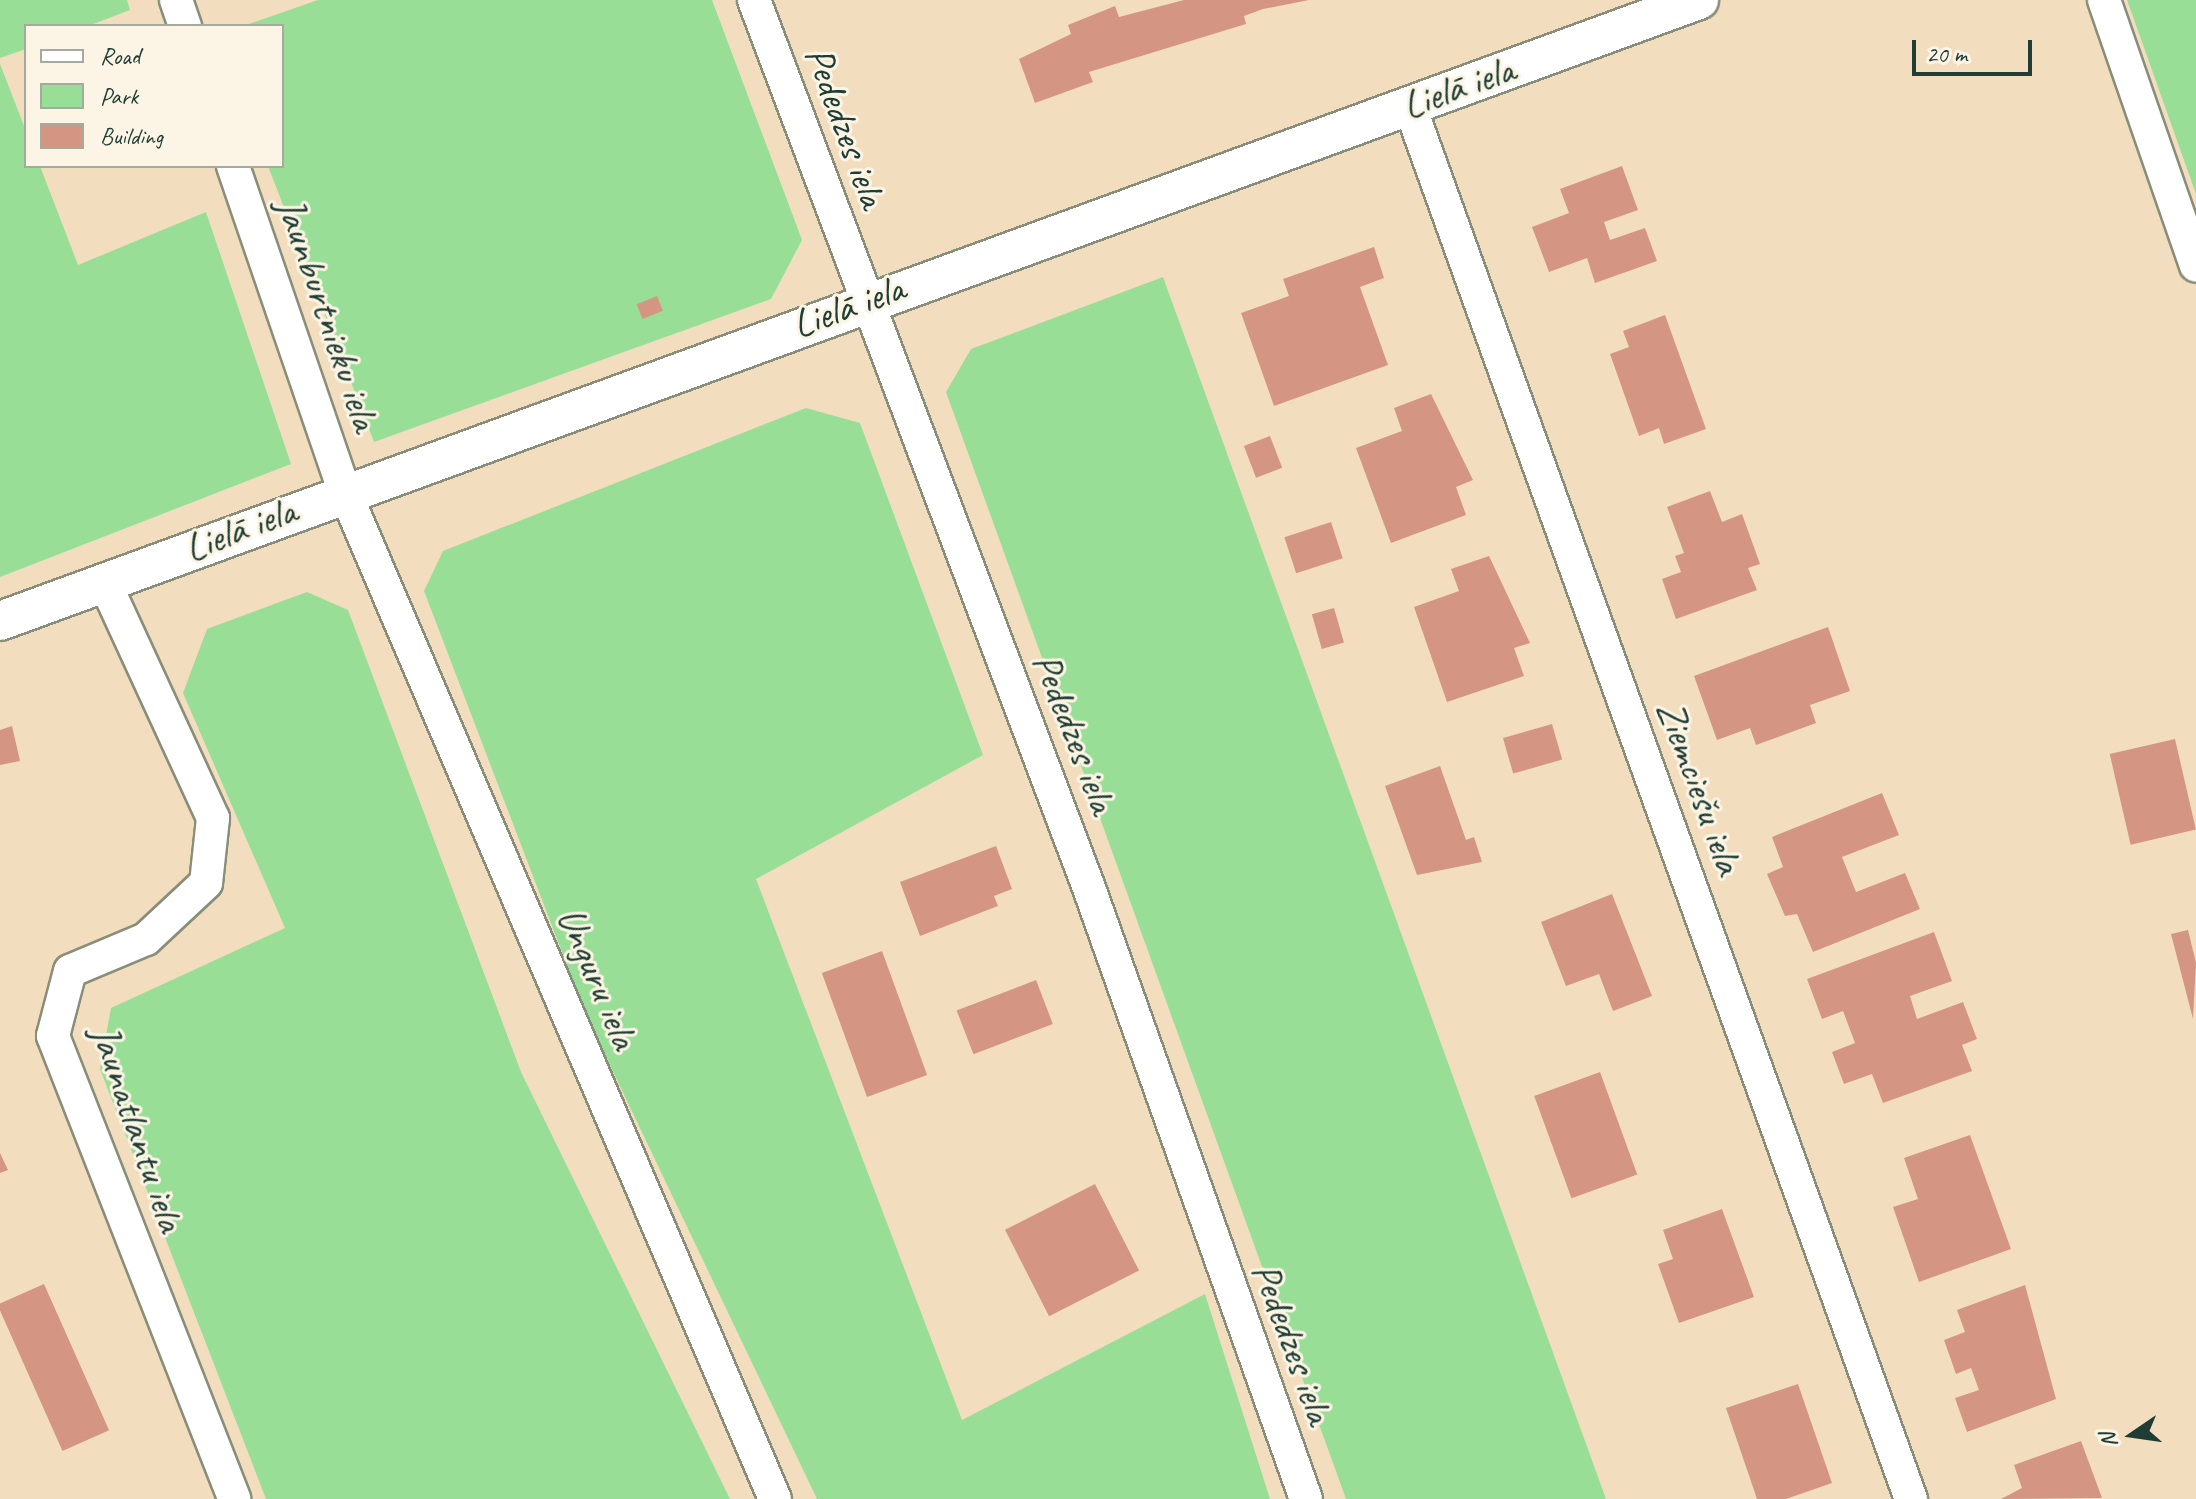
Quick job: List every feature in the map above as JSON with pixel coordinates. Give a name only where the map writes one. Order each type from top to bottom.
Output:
[{"type":"street","points":[[176,0],[184,24]]},
{"type":"street","name":"Pededzes iela","points":[[754,0],[864,300],[1089,888],[1306,1499]]},
{"type":"street","name":"Lielā iela","points":[[0,621],[344,490],[1699,0]]},
{"type":"street","points":[[2104,0],[2196,265]]},
{"type":"street","name":"Ziemciešu iela","points":[[1409,104],[1911,1499]]},
{"type":"street","name":"Jaunburtnieku iela","points":[[234,168],[344,490]]},
{"type":"street","name":"Unguru iela","points":[[344,490],[775,1499]]},
{"type":"street","name":"Jaunatlantu iela","points":[[104,581],[213,818],[206,883],[146,939],[70,971],[53,1036],[234,1499]]},
{"type":"green space","points":[[0,0],[127,0],[130,10],[93,24],[24,24],[24,50],[0,58]]},
{"type":"green space","points":[[318,0],[712,0],[802,240],[771,299],[374,442],[269,168],[284,168],[284,24],[249,24]]},
{"type":"green space","points":[[2127,0],[2196,0],[2196,194]]},
{"type":"green space","points":[[0,64],[24,126],[24,168],[41,168],[78,265],[206,212],[291,464],[0,577]]},
{"type":"green space","points":[[1163,277],[1606,1499],[1346,1499],[946,392],[971,349]]},
{"type":"green space","points":[[806,408],[860,423],[983,755],[756,879],[962,1420],[1205,1294],[1270,1499],[817,1499],[586,1015],[424,591],[443,551]]},
{"type":"green space","points":[[307,592],[348,610],[521,1072],[730,1499],[266,1499],[100,1069],[111,1008],[285,928],[183,693],[207,629]]},
{"type":"building","points":[[1184,0],[1309,0],[1263,9],[1244,16],[1246,24],[1089,72],[1093,82],[1035,103],[1019,59],[1071,34],[1068,25],[1115,6],[1119,17]]},
{"type":"building","points":[[1622,166],[1638,210],[1604,222],[1610,240],[1645,228],[1657,261],[1595,283],[1587,258],[1549,272],[1532,227],[1569,213],[1560,189]]},
{"type":"building","points":[[1374,247],[1384,278],[1360,287],[1388,365],[1274,406],[1241,313],[1289,296],[1283,279]]},
{"type":"building","points":[[657,296],[663,311],[643,319],[637,304]]},
{"type":"building","points":[[1665,315],[1706,429],[1664,444],[1659,428],[1639,436],[1610,354],[1629,347],[1623,331]]},
{"type":"building","points":[[1431,394],[1473,480],[1456,487],[1466,515],[1391,543],[1356,448],[1402,431],[1394,408]]},
{"type":"building","points":[[1270,436],[1282,468],[1256,478],[1244,446]]},
{"type":"building","points":[[1710,491],[1722,522],[1742,514],[1760,564],[1748,568],[1757,590],[1676,619],[1662,579],[1681,572],[1675,556],[1684,553],[1667,507]]},
{"type":"building","points":[[1331,522],[1343,558],[1296,573],[1284,537]]},
{"type":"building","points":[[1489,556],[1530,643],[1514,648],[1524,676],[1447,702],[1414,607],[1459,591],[1451,569]]},
{"type":"building","points":[[1334,608],[1344,643],[1322,649],[1312,614]]},
{"type":"building","points":[[1828,627],[1850,691],[1810,705],[1816,723],[1756,745],[1750,728],[1717,740],[1694,676]]},
{"type":"building","points":[[1552,724],[1562,760],[1513,774],[1503,738]]},
{"type":"building","points":[[12,726],[20,761],[0,765],[0,730]]},
{"type":"building","points":[[2175,739],[2196,830],[2131,845],[2110,754]]},
{"type":"building","points":[[1440,766],[1466,840],[1474,837],[1482,862],[1417,875],[1385,786]]},
{"type":"building","points":[[1882,793],[1899,835],[1842,857],[1856,892],[1905,873],[1920,909],[1813,952],[1797,914],[1785,916],[1767,874],[1783,867],[1772,837]]},
{"type":"building","points":[[996,846],[1012,889],[994,896],[998,906],[920,936],[900,882]]},
{"type":"building","points":[[1612,894],[1652,996],[1613,1011],[1599,974],[1566,986],[1541,922]]},
{"type":"building","points":[[2188,930],[2196,963],[2193,1019],[2171,934]]},
{"type":"building","points":[[1934,932],[1952,981],[1910,996],[1917,1019],[1963,1002],[1977,1039],[1962,1045],[1972,1071],[1883,1103],[1872,1074],[1844,1084],[1832,1052],[1855,1043],[1843,1011],[1822,1019],[1807,979]]},
{"type":"building","points":[[882,951],[927,1075],[867,1097],[822,973]]},
{"type":"building","points":[[1036,980],[1053,1024],[973,1054],[957,1010]]},
{"type":"building","points":[[1600,1072],[1637,1174],[1572,1198],[1534,1096]]},
{"type":"building","points":[[1970,1135],[2011,1249],[1919,1282],[1893,1207],[1918,1199],[1904,1158]]},
{"type":"building","points":[[0,1153],[8,1170],[0,1173]]},
{"type":"building","points":[[1095,1184],[1139,1270],[1049,1316],[1005,1230]]},
{"type":"building","points":[[1722,1209],[1754,1297],[1679,1323],[1658,1264],[1673,1259],[1663,1230]]},
{"type":"building","points":[[44,1284],[109,1430],[62,1451],[0,1311],[0,1304]]},
{"type":"building","points":[[2025,1285],[2056,1399],[1967,1432],[1955,1398],[1979,1390],[1971,1368],[1956,1374],[1944,1340],[1965,1332],[1957,1310]]},
{"type":"building","points":[[1798,1384],[1832,1483],[1786,1499],[1757,1499],[1726,1408]]},
{"type":"building","points":[[2081,1441],[2102,1498],[2001,1499],[2022,1488],[2014,1465]]}]
